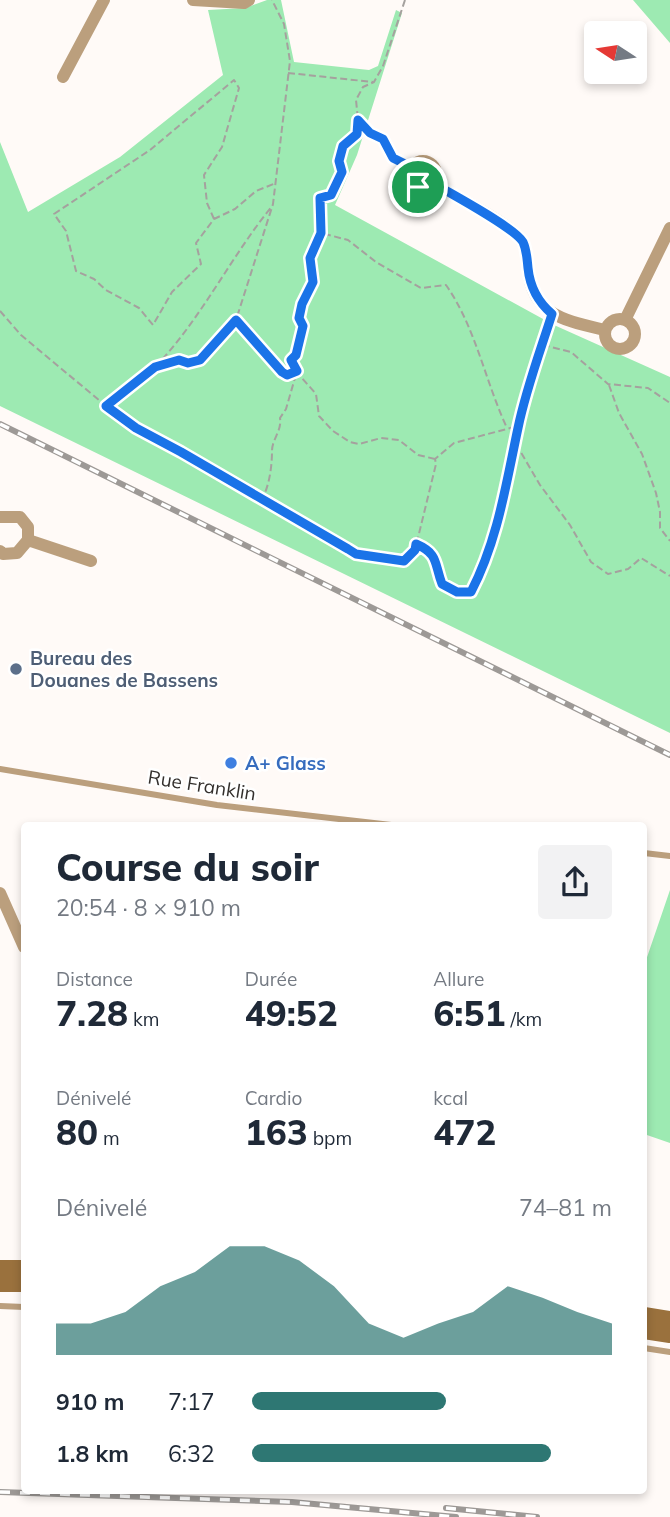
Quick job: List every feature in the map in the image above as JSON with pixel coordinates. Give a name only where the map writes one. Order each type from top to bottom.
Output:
[{"type":"main road","points":[[0,1269],[21,1269]]},
{"type":"main road","points":[[0,1283],[21,1283]]},
{"type":"main road","points":[[647,1316],[670,1320]]},
{"type":"main road","points":[[647,1330],[670,1334]]},
{"type":"street","points":[[63,77],[104,0]]},
{"type":"street","points":[[193,0],[244,3],[249,0]]},
{"type":"street","points":[[418,161],[431,163],[436,175],[433,183],[422,188],[415,185],[409,175],[411,167],[418,161]]},
{"type":"street","points":[[433,183],[522,240],[533,290],[540,304],[566,321],[605,330]]},
{"type":"street","points":[[625,320],[670,228]]},
{"type":"street","points":[[625,320],[634,330],[633,340],[627,347],[612,347],[606,340],[605,330],[610,322],[625,320]]},
{"type":"street","points":[[0,517],[20,517],[28,527],[29,540],[17,553],[1,553]]},
{"type":"street","points":[[29,540],[91,561]]},
{"type":"street","points":[[0,893],[21,940]]},
{"type":"lane","name":"Rue Franklin","points":[[0,769],[217,805],[365,822]]},
{"type":"lane","points":[[647,853],[670,856]]},
{"type":"lane","points":[[0,1306],[21,1307]]},
{"type":"lane","points":[[647,1348],[670,1352]]},
{"type":"path","points":[[155,367],[179,360],[188,363],[200,360],[236,320],[274,204],[290,61],[284,24],[272,0]]},
{"type":"path","points":[[405,0],[383,66],[374,82],[363,87],[356,100],[357,134],[343,146],[339,161],[342,172],[331,195],[320,198],[321,233],[310,258],[313,282],[302,304],[299,318],[303,326],[296,355],[291,360],[316,394],[319,416],[323,422],[351,442],[359,444],[392,438],[399,440],[418,455],[435,459]]},
{"type":"path","points":[[288,73],[374,82]]},
{"type":"path","points":[[214,219],[207,203],[204,175],[222,147],[239,88],[234,80],[150,150],[54,214],[66,231],[76,271],[94,279],[106,290],[139,308],[153,325],[172,292],[201,264],[197,243],[214,219],[236,209],[256,191],[276,183]]},
{"type":"path","points":[[358,120],[370,133],[383,139],[393,158],[411,167]]},
{"type":"path","points":[[106,406],[155,367],[214,290],[250,233],[274,204]]},
{"type":"path","points":[[321,233],[348,240],[376,262],[421,288],[446,285],[468,328],[492,397],[507,429]]},
{"type":"path","points":[[0,311],[20,335],[136,428],[356,554],[404,561],[415,550],[435,459]]},
{"type":"path","points":[[416,544],[429,550],[435,558],[442,584],[457,592],[471,592],[485,565],[501,513],[531,374],[552,314]]},
{"type":"path","points":[[236,320],[282,372],[287,375],[297,371]]},
{"type":"path","points":[[543,345],[571,352],[608,384],[619,413],[642,454],[658,502],[660,528],[670,541]]},
{"type":"path","points":[[266,501],[264,495],[274,457],[272,449],[297,371]]},
{"type":"path","points":[[608,384],[648,388],[670,403]]},
{"type":"path","points":[[435,459],[454,443],[518,426]]},
{"type":"path","points":[[515,443],[540,485],[570,525],[591,562],[608,574],[628,569],[641,558],[670,576]]},
{"type":"green space","points":[[267,0],[281,0],[294,62],[369,70],[378,66],[396,10],[402,13],[357,155],[335,205],[554,325],[670,377],[670,733],[0,406],[0,142],[28,212],[120,157],[223,75],[208,10],[245,8]]},
{"type":"green space","points":[[633,0],[670,0],[670,43]]},
{"type":"green space","points":[[670,890],[670,1143],[647,1135],[647,957]]},
{"type":"railway","points":[[0,424],[670,755]]},
{"type":"railway","points":[[0,1492],[21,1493]]},
{"type":"railway","points":[[58,1494],[292,1502],[456,1517]]},
{"type":"railway","points":[[446,1508],[537,1517]]},
{"type":"place","name":"Bureau des Douanes de Bassens","points":[[16,669]]},
{"type":"place","name":"A+ Glass","points":[[231,763]]},
{"type":"route","points":[[358,120],[370,133],[383,139],[393,158],[411,167],[410,179],[418,187],[433,183],[522,240],[533,290],[540,304],[552,314],[531,374],[518,426],[505,499],[485,565],[471,592],[457,592],[442,584],[435,558],[429,550],[416,544],[415,550],[404,561],[356,554],[136,428],[106,406],[155,367],[179,360],[188,363],[200,360],[236,320],[282,372],[287,375],[297,371],[291,360],[296,355],[303,326],[299,318],[302,304],[313,282],[310,258],[321,233],[320,198],[331,195],[342,172],[339,161],[343,146],[357,134],[358,120]]}]
